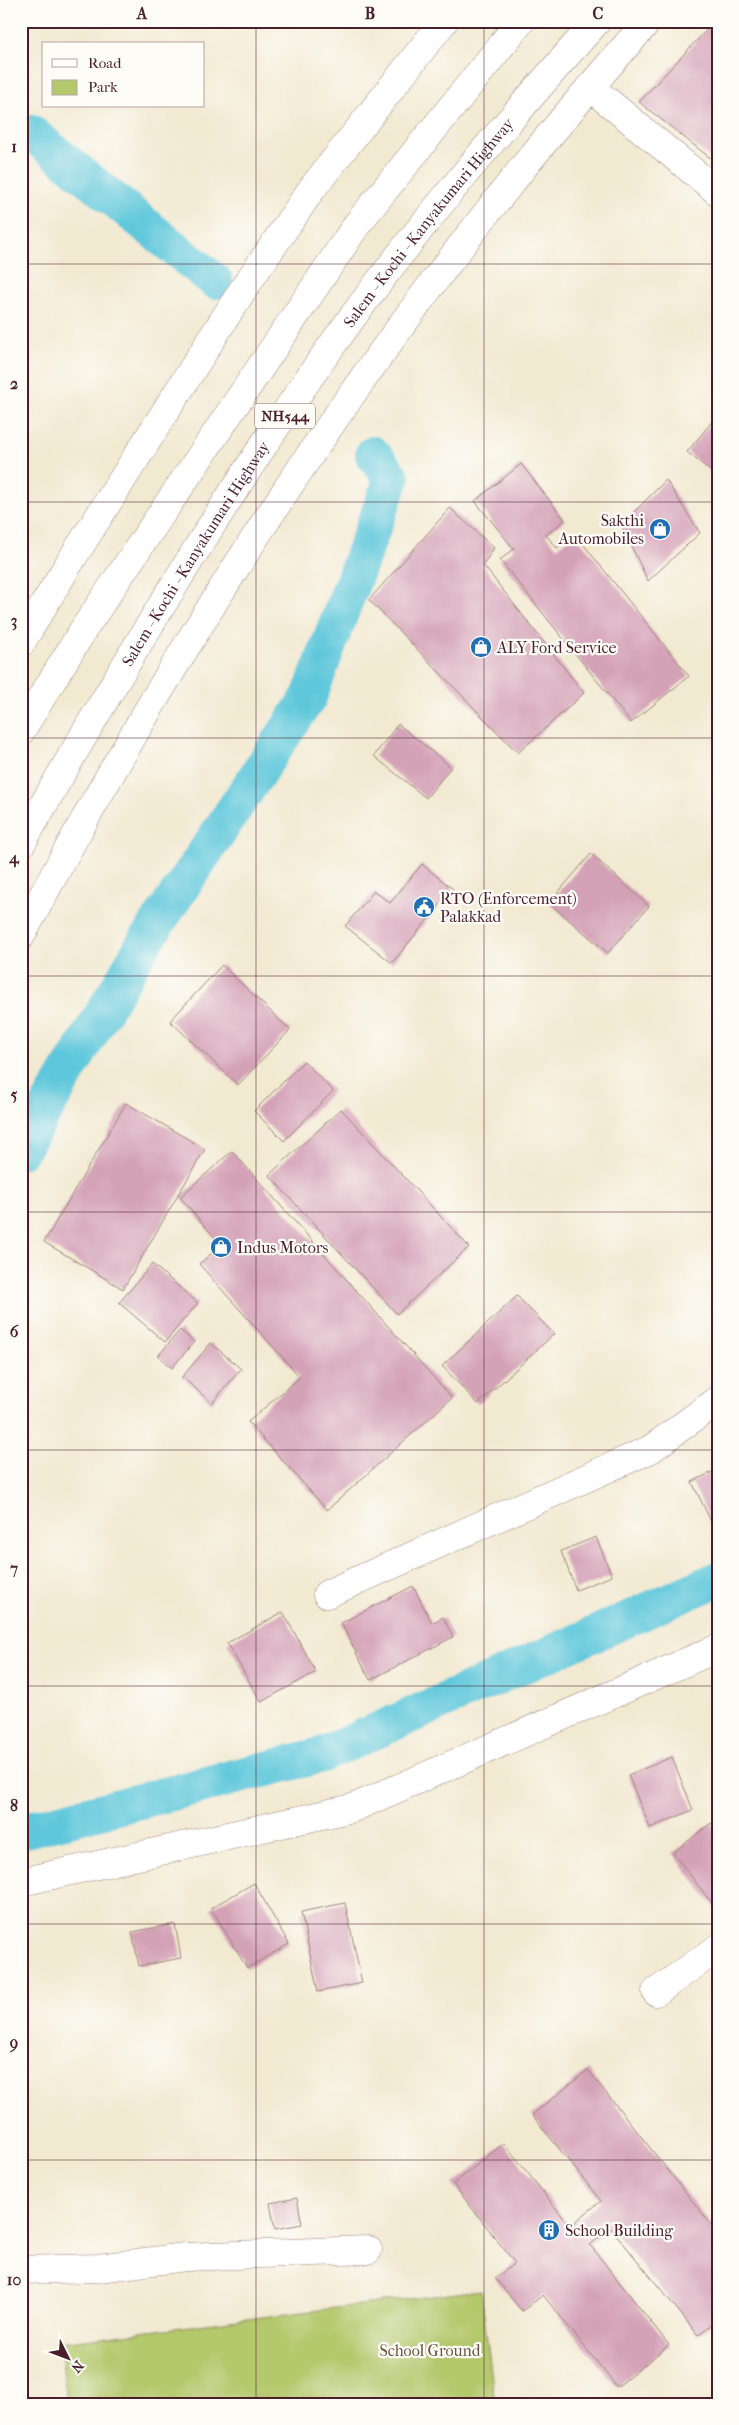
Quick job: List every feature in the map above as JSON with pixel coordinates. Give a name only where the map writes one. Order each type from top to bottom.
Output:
[{"type":"main road","points":[[21,643],[68,565],[242,290],[311,190],[444,21]]},
{"type":"main road","name":"NH544","points":[[21,731],[85,627],[358,223],[521,21]]},
{"type":"main road","name":"Salem - Kochi - Kanyakumari Highway","points":[[21,844],[171,588],[312,374],[429,219],[597,21]]},
{"type":"main road","points":[[21,936],[68,848],[220,589],[333,420],[461,248],[590,87],[648,21]]},
{"type":"main road","points":[[590,87],[718,192]]},
{"type":"main road","points":[[327,1594],[651,1449],[718,1400]]},
{"type":"main road","points":[[21,1882],[353,1808],[718,1648]]},
{"type":"main road","points":[[656,1992],[718,1948]]},
{"type":"main road","points":[[21,2270],[98,2268],[185,2257],[368,2250]]},
{"type":"green space","name":"School Ground","points":[[481,2290],[495,2404],[67,2404],[60,2342]]},
{"type":"building","points":[[715,21],[718,21],[718,164],[639,102]]},
{"type":"building","points":[[715,418],[718,420],[718,477],[687,452]]},
{"type":"building","points":[[521,464],[565,520],[546,535],[557,548],[575,534],[689,676],[631,723],[500,560],[514,549],[475,501]]},
{"type":"building","name":"Sakthi Automobiles","points":[[666,480],[700,533],[648,581],[621,525]]},
{"type":"building","name":"ALY Ford Service","points":[[450,508],[494,548],[483,565],[584,693],[518,753],[369,600]]},
{"type":"building","points":[[398,724],[451,767],[426,798],[374,756]]},
{"type":"building","points":[[591,854],[649,906],[608,953],[549,903]]},
{"type":"building","points":[[422,864],[453,889],[392,963],[345,926],[374,891],[390,903]]},
{"type":"building","points":[[222,965],[290,1030],[238,1085],[170,1021]]},
{"type":"building","points":[[304,1061],[333,1091],[284,1141],[254,1111]]},
{"type":"building","points":[[126,1103],[205,1149],[123,1289],[44,1242]]},
{"type":"building","points":[[341,1109],[469,1247],[397,1314],[269,1175]]},
{"type":"building","points":[[232,1151],[452,1398],[327,1510],[248,1422],[300,1377],[199,1264],[221,1245],[180,1197]]},
{"type":"building","points":[[152,1264],[198,1303],[165,1342],[119,1303]]},
{"type":"building","points":[[517,1296],[554,1334],[478,1404],[442,1366]]},
{"type":"building","points":[[180,1330],[194,1342],[172,1368],[158,1356]]},
{"type":"building","points":[[211,1343],[241,1369],[212,1403],[182,1377]]},
{"type":"building","points":[[718,1469],[718,1532],[716,1532],[692,1482]]},
{"type":"building","points":[[596,1537],[612,1576],[576,1590],[561,1551]]},
{"type":"building","points":[[413,1586],[432,1623],[443,1617],[453,1637],[370,1680],[341,1623]]},
{"type":"building","points":[[283,1612],[316,1672],[261,1702],[227,1643]]},
{"type":"building","points":[[672,1757],[693,1810],[650,1828],[628,1775]]},
{"type":"building","points":[[711,1823],[718,1832],[718,1911],[673,1853]]},
{"type":"building","points":[[254,1883],[289,1944],[247,1968],[211,1908]]},
{"type":"building","points":[[345,1903],[362,1983],[318,1992],[301,1912]]},
{"type":"building","points":[[175,1924],[181,1958],[139,1966],[132,1932]]},
{"type":"building","name":"School Building","points":[[588,2070],[718,2233],[718,2319],[698,2335],[611,2228],[590,2245],[669,2345],[617,2387],[543,2295],[522,2311],[495,2278],[515,2263],[453,2184],[504,2143],[570,2226],[601,2201],[532,2115]]},
{"type":"building","points":[[297,2198],[302,2224],[275,2229],[270,2203]]},
{"type":"waterway","points":[[21,136],[30,132],[215,281]]},
{"type":"waterway","points":[[21,1151],[143,945],[309,697],[392,478],[373,454]]},
{"type":"waterway","points":[[21,1831],[322,1755],[718,1579]]},
{"type":"place","name":"Sakthi Automobiles","points":[[660,529]]},
{"type":"place","name":"ALY Ford Service","points":[[481,647]]},
{"type":"place","name":"RTO (Enforcement) Palakkad","points":[[424,907]]},
{"type":"place","name":"Indus Motors","points":[[221,1247]]},
{"type":"place","name":"School Building","points":[[549,2230]]}]
